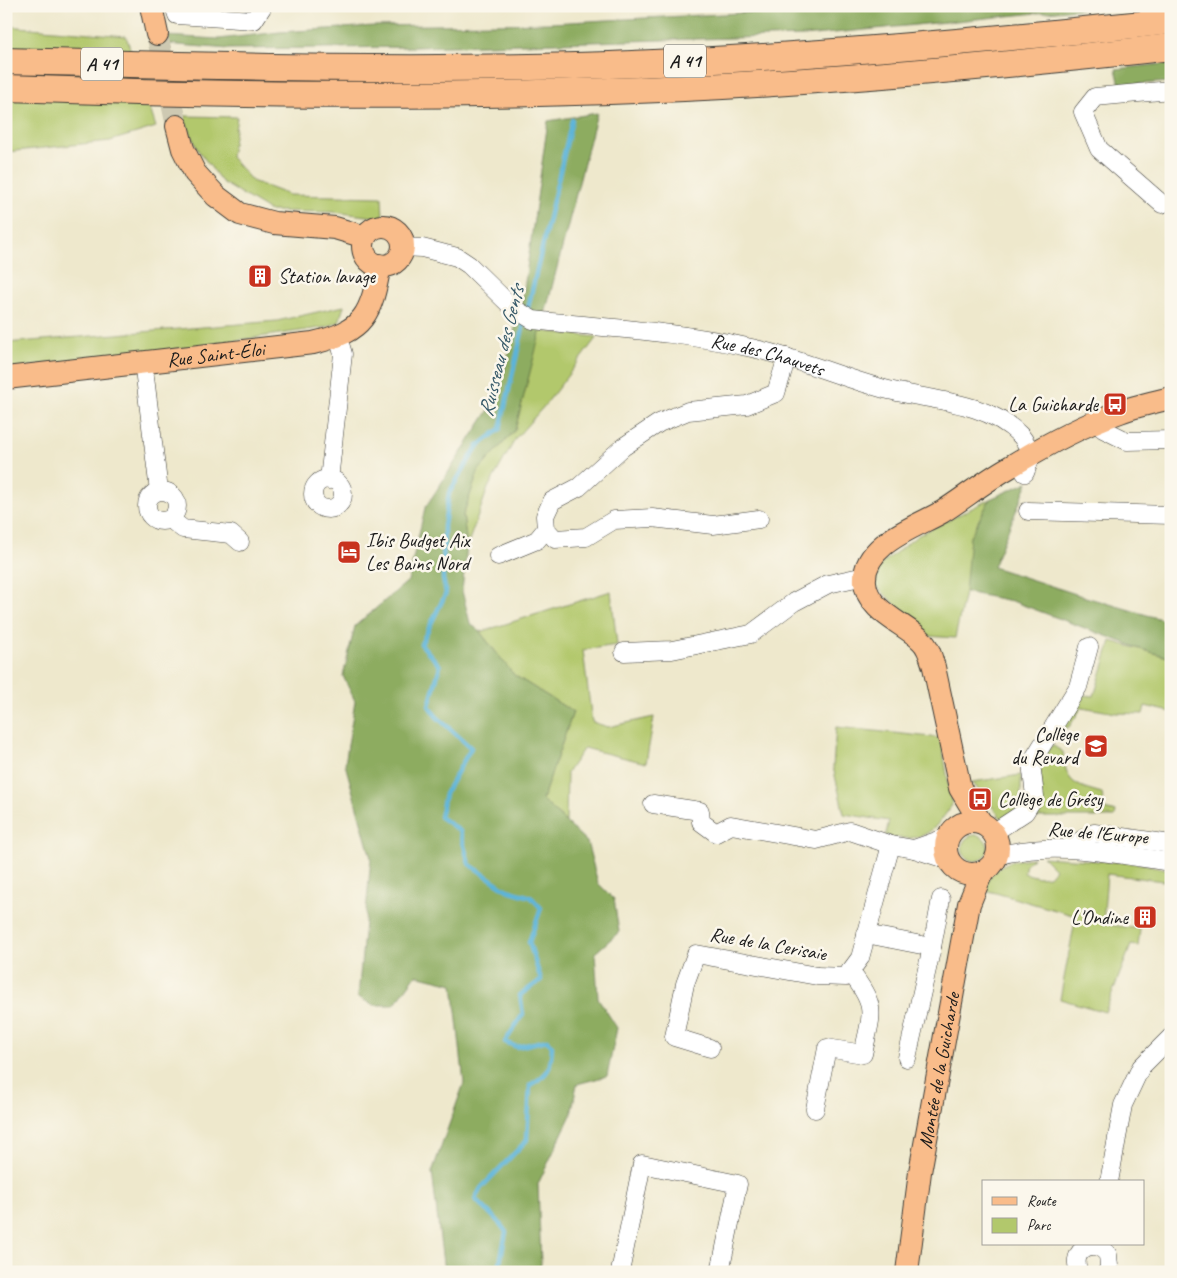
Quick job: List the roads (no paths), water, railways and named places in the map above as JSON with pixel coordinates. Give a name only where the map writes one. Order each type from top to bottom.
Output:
[{"type":"highway","name":"A 41","points":[[6,61],[354,69],[611,65],[752,58],[910,46],[1171,20]]},
{"type":"highway","name":"A 41","points":[[6,88],[316,94],[612,91],[910,73],[1171,47]]},
{"type":"highway","points":[[6,96],[62,90]]},
{"type":"main road","points":[[151,6],[158,34]]},
{"type":"main road","points":[[177,126],[183,149],[195,173],[216,196],[240,214],[274,223],[335,228],[365,237]]},
{"type":"main road","points":[[388,226],[401,236],[403,247],[395,261],[380,265],[374,263],[366,254],[365,237],[372,229],[388,226]]},
{"type":"main road","name":"Rue Saint-Éloi","points":[[6,378],[313,343],[338,337],[353,328],[366,314],[374,300],[380,265]]},
{"type":"main road","points":[[1022,464],[1170,398]]},
{"type":"main road","points":[[980,851],[960,788],[929,651],[922,640],[873,602],[866,589],[865,576],[869,561],[878,551],[900,535],[942,512],[990,494],[1022,464],[1119,412],[1170,398]]},
{"type":"main road","points":[[960,788],[946,850],[980,851]]},
{"type":"main road","points":[[951,833],[967,822],[980,851]]},
{"type":"main road","name":"Montée de la Guicharde","points":[[907,1272],[921,1166],[980,851]]},
{"type":"street","points":[[174,6],[177,15],[254,20],[263,6]]},
{"type":"street","points":[[1162,204],[1099,149],[1083,112],[1095,97],[1171,90]]},
{"type":"street","name":"Rue des Chauvets","points":[[403,247],[422,248],[457,257],[469,265],[527,317],[727,343],[787,357],[882,388],[941,400],[988,413],[1020,435],[1022,464]]},
{"type":"street","points":[[329,480],[343,354],[338,337]]},
{"type":"street","points":[[760,519],[713,525],[652,518],[614,520],[586,537],[568,540],[555,539],[546,529],[545,516],[552,501],[578,487],[623,447],[659,423],[688,411],[747,405],[776,393],[787,357]]},
{"type":"street","points":[[143,361],[159,491],[169,493],[176,501],[176,511],[170,519],[182,529],[231,534],[240,542]]},
{"type":"street","points":[[997,418],[1013,446],[1014,453],[1022,464]]},
{"type":"street","points":[[1107,427],[1127,441],[1171,440]]},
{"type":"street","points":[[1028,510],[1171,515]]},
{"type":"street","points":[[498,556],[537,540],[546,529]]},
{"type":"street","points":[[624,652],[672,650],[751,634],[794,602],[820,588],[828,584],[865,576]]},
{"type":"street","points":[[653,804],[700,811],[701,822],[716,833],[731,825],[816,840],[850,832],[891,845],[914,849],[980,851],[1025,812],[1035,796],[1031,764],[1078,688],[1089,647]]},
{"type":"street","points":[[914,849],[951,833]]},
{"type":"street","points":[[1067,848],[1094,833],[1171,844]]},
{"type":"street","name":"Rue de la Cerisaie","points":[[710,1048],[674,1037],[685,984],[696,954],[817,976],[846,977],[860,958],[891,845]]},
{"type":"street","name":"Rue de l'Europe","points":[[980,851],[1067,848],[1171,862]]},
{"type":"street","points":[[907,1058],[941,899]]},
{"type":"street","points":[[866,934],[932,947]]},
{"type":"street","points":[[815,1109],[827,1048],[863,1054],[872,1010],[865,992],[850,971]]},
{"type":"street","points":[[1109,1180],[1124,1105],[1141,1067],[1171,1037]]},
{"type":"street","points":[[620,1272],[642,1164],[738,1184],[720,1272]]},
{"type":"street","points":[[1079,1272],[1076,1262],[1080,1251],[1090,1246]]},
{"type":"street","points":[[1097,1246],[1108,1255],[1110,1266],[1107,1272]]},
{"type":"waterway","name":"Ruisseau des Gents","points":[[527,312],[572,120]]},
{"type":"waterway","name":"Ruisseau des Gents","points":[[498,1272],[506,1232],[498,1221],[475,1199],[481,1188],[527,1140],[530,1085],[542,1077],[550,1065],[552,1046],[547,1040],[517,1047],[505,1042],[523,1014],[520,995],[541,980],[529,942],[541,908],[531,897],[507,890],[469,864],[460,831],[440,817],[445,794],[471,748],[436,716],[429,706],[440,666],[421,644],[446,593],[443,579],[444,526],[449,493],[477,447],[500,429],[525,319]]},
{"type":"tunnel","points":[[157,34],[177,126]]},
{"type":"place","name":"Station lavage","points":[[260,276]]},
{"type":"place","name":"La Guicharde","points":[[1115,404]]},
{"type":"place","name":"Ibis Budget Aix Les Bains Nord","points":[[349,552]]},
{"type":"place","name":"Collège du Revard","points":[[1096,746]]},
{"type":"place","name":"Collège de Grésy","points":[[980,799]]},
{"type":"place","name":"L'Ondine","points":[[1145,917]]}]
